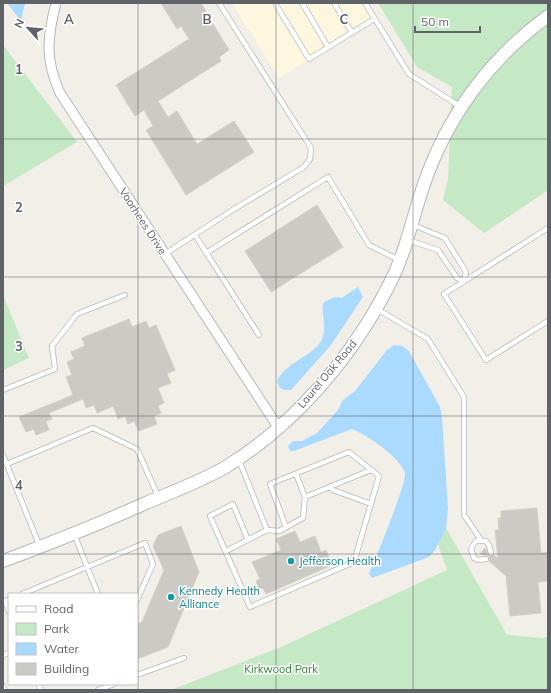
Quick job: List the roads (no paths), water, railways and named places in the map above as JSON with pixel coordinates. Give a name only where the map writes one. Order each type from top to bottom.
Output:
[{"type":"street","name":"Voorhees Drive","points":[[56,3],[48,46],[49,60],[60,94],[278,427]]},
{"type":"street","name":"Laurel Oak Road","points":[[3,561],[74,534],[200,480],[238,458],[278,427],[312,395],[340,362],[376,309],[400,261],[434,157],[446,131],[481,79],[504,53],[548,16]]},
{"type":"lane","points":[[165,254],[304,168],[311,154],[311,148],[219,3]]},
{"type":"lane","points":[[275,3],[309,59],[374,19]]},
{"type":"lane","points":[[302,3],[328,47]]},
{"type":"lane","points":[[334,3],[352,33]]},
{"type":"lane","points":[[365,3],[409,74],[461,107]]},
{"type":"lane","points":[[206,253],[328,177],[369,245],[400,261]]},
{"type":"lane","points":[[412,225],[445,238],[466,272],[464,281]]},
{"type":"lane","points":[[548,228],[444,294],[486,360],[548,321]]},
{"type":"lane","points":[[195,235],[259,334]]},
{"type":"lane","points":[[408,240],[438,250],[457,278],[464,281]]},
{"type":"lane","points":[[3,390],[55,369],[52,346],[77,314],[125,295]]},
{"type":"lane","points":[[376,309],[428,339],[464,397],[464,515],[481,540],[489,545],[491,553]]},
{"type":"lane","points":[[7,464],[93,428],[137,449],[159,498]]},
{"type":"lane","points":[[248,540],[233,504],[210,516],[250,607],[354,562],[379,476],[349,452],[270,484],[286,527]]},
{"type":"lane","points":[[3,455],[40,547]]},
{"type":"lane","points":[[238,458],[267,530]]},
{"type":"lane","points":[[305,497],[372,470]]},
{"type":"lane","points":[[226,552],[267,530],[279,530],[303,518],[305,497],[296,474]]},
{"type":"lane","points":[[331,486],[333,490],[371,504]]},
{"type":"lane","points":[[74,534],[98,593]]},
{"type":"lane","points":[[481,540],[473,544],[472,554],[478,560],[486,559]]},
{"type":"lane","points":[[24,593],[145,543],[153,564],[138,598]]},
{"type":"lane","points":[[8,600],[4,601],[8,610]]},
{"type":"lane","points":[[138,675],[184,658]]},
{"type":"lane","points":[[98,690],[111,685]]},
{"type":"lane","points":[[3,686],[5,690]]},
{"type":"water","points":[[7,3],[25,3],[21,21]]},
{"type":"water","points":[[358,287],[363,297],[331,345],[291,390],[284,390],[279,387],[277,381],[281,374],[311,352],[321,341],[324,330],[324,302],[335,297],[342,298]]},
{"type":"water","points":[[394,345],[402,346],[409,351],[440,407],[448,508],[446,529],[435,550],[429,557],[372,578],[369,574],[390,522],[404,480],[405,473],[402,467],[397,460],[382,447],[366,436],[352,429],[294,451],[290,451],[288,446],[293,441],[302,441],[317,433],[338,410],[343,400],[355,391],[387,350]]},
{"type":"place","name":"Jefferson Health","points":[[291,561]]},
{"type":"place","name":"Kennedy Health Alliance","points":[[171,597]]},
{"type":"park label","name":"Kirkwood Park","points":[[281,669]]}]
